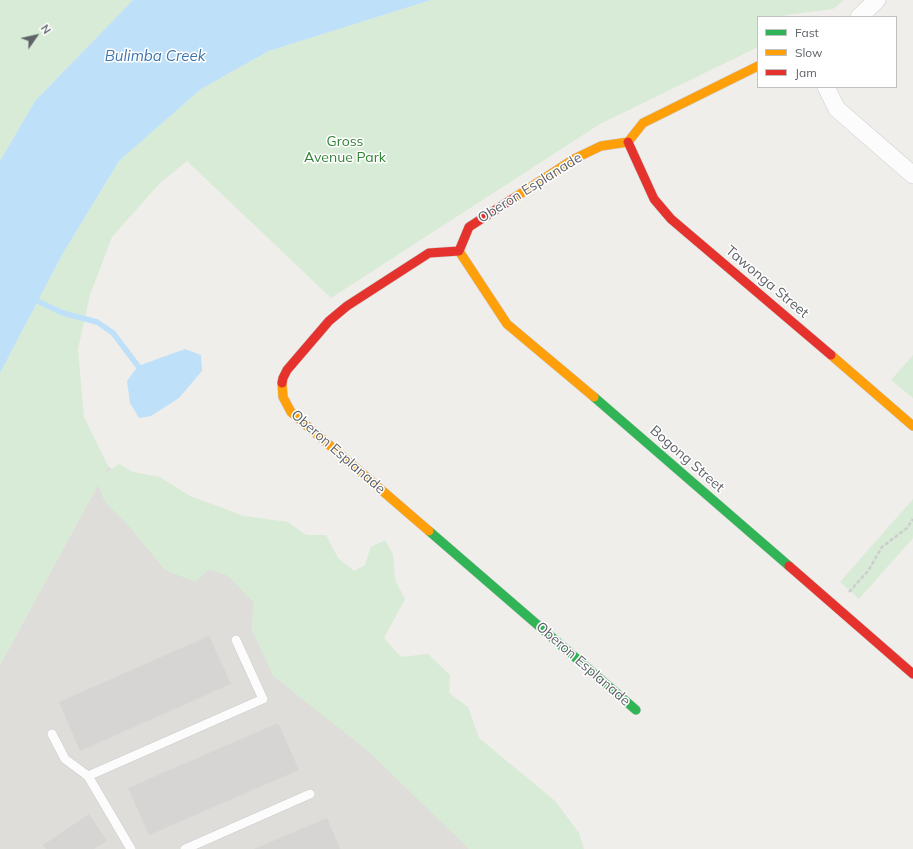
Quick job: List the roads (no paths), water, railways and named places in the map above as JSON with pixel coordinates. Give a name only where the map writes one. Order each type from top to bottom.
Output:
[{"type":"street","points":[[860,16],[876,0]]},
{"type":"street","points":[[628,142],[643,123],[757,66]]},
{"type":"street","points":[[826,88],[837,109],[913,175]]},
{"type":"street","name":"Oberon Esplanade","points":[[628,142],[601,146],[567,163],[469,227],[459,251],[429,253],[347,306],[329,321],[287,370],[283,378],[282,387],[285,400],[291,412],[636,710]]},
{"type":"street","name":"Tawonga Street","points":[[628,142],[654,199],[671,219],[913,426]]},
{"type":"street","name":"Bogong Street","points":[[459,251],[507,324],[642,438],[913,674]]},
{"type":"lane","points":[[88,776],[263,699],[236,640]]},
{"type":"lane","points":[[52,734],[65,759],[88,776],[131,849]]},
{"type":"lane","points":[[185,849],[310,794]]},
{"type":"water","name":"Bulimba Creek","points":[[133,0],[431,0],[269,51],[201,89],[119,161],[62,255],[0,373],[0,161],[35,101]]},
{"type":"water","points":[[185,349],[201,355],[202,371],[179,398],[151,416],[139,418],[130,403],[127,381],[138,366]]},
{"type":"waterway","points":[[31,298],[63,313],[97,322],[113,333],[138,366]]},
{"type":"park label","name":"Gross Avenue Park","points":[[345,150]]}]
